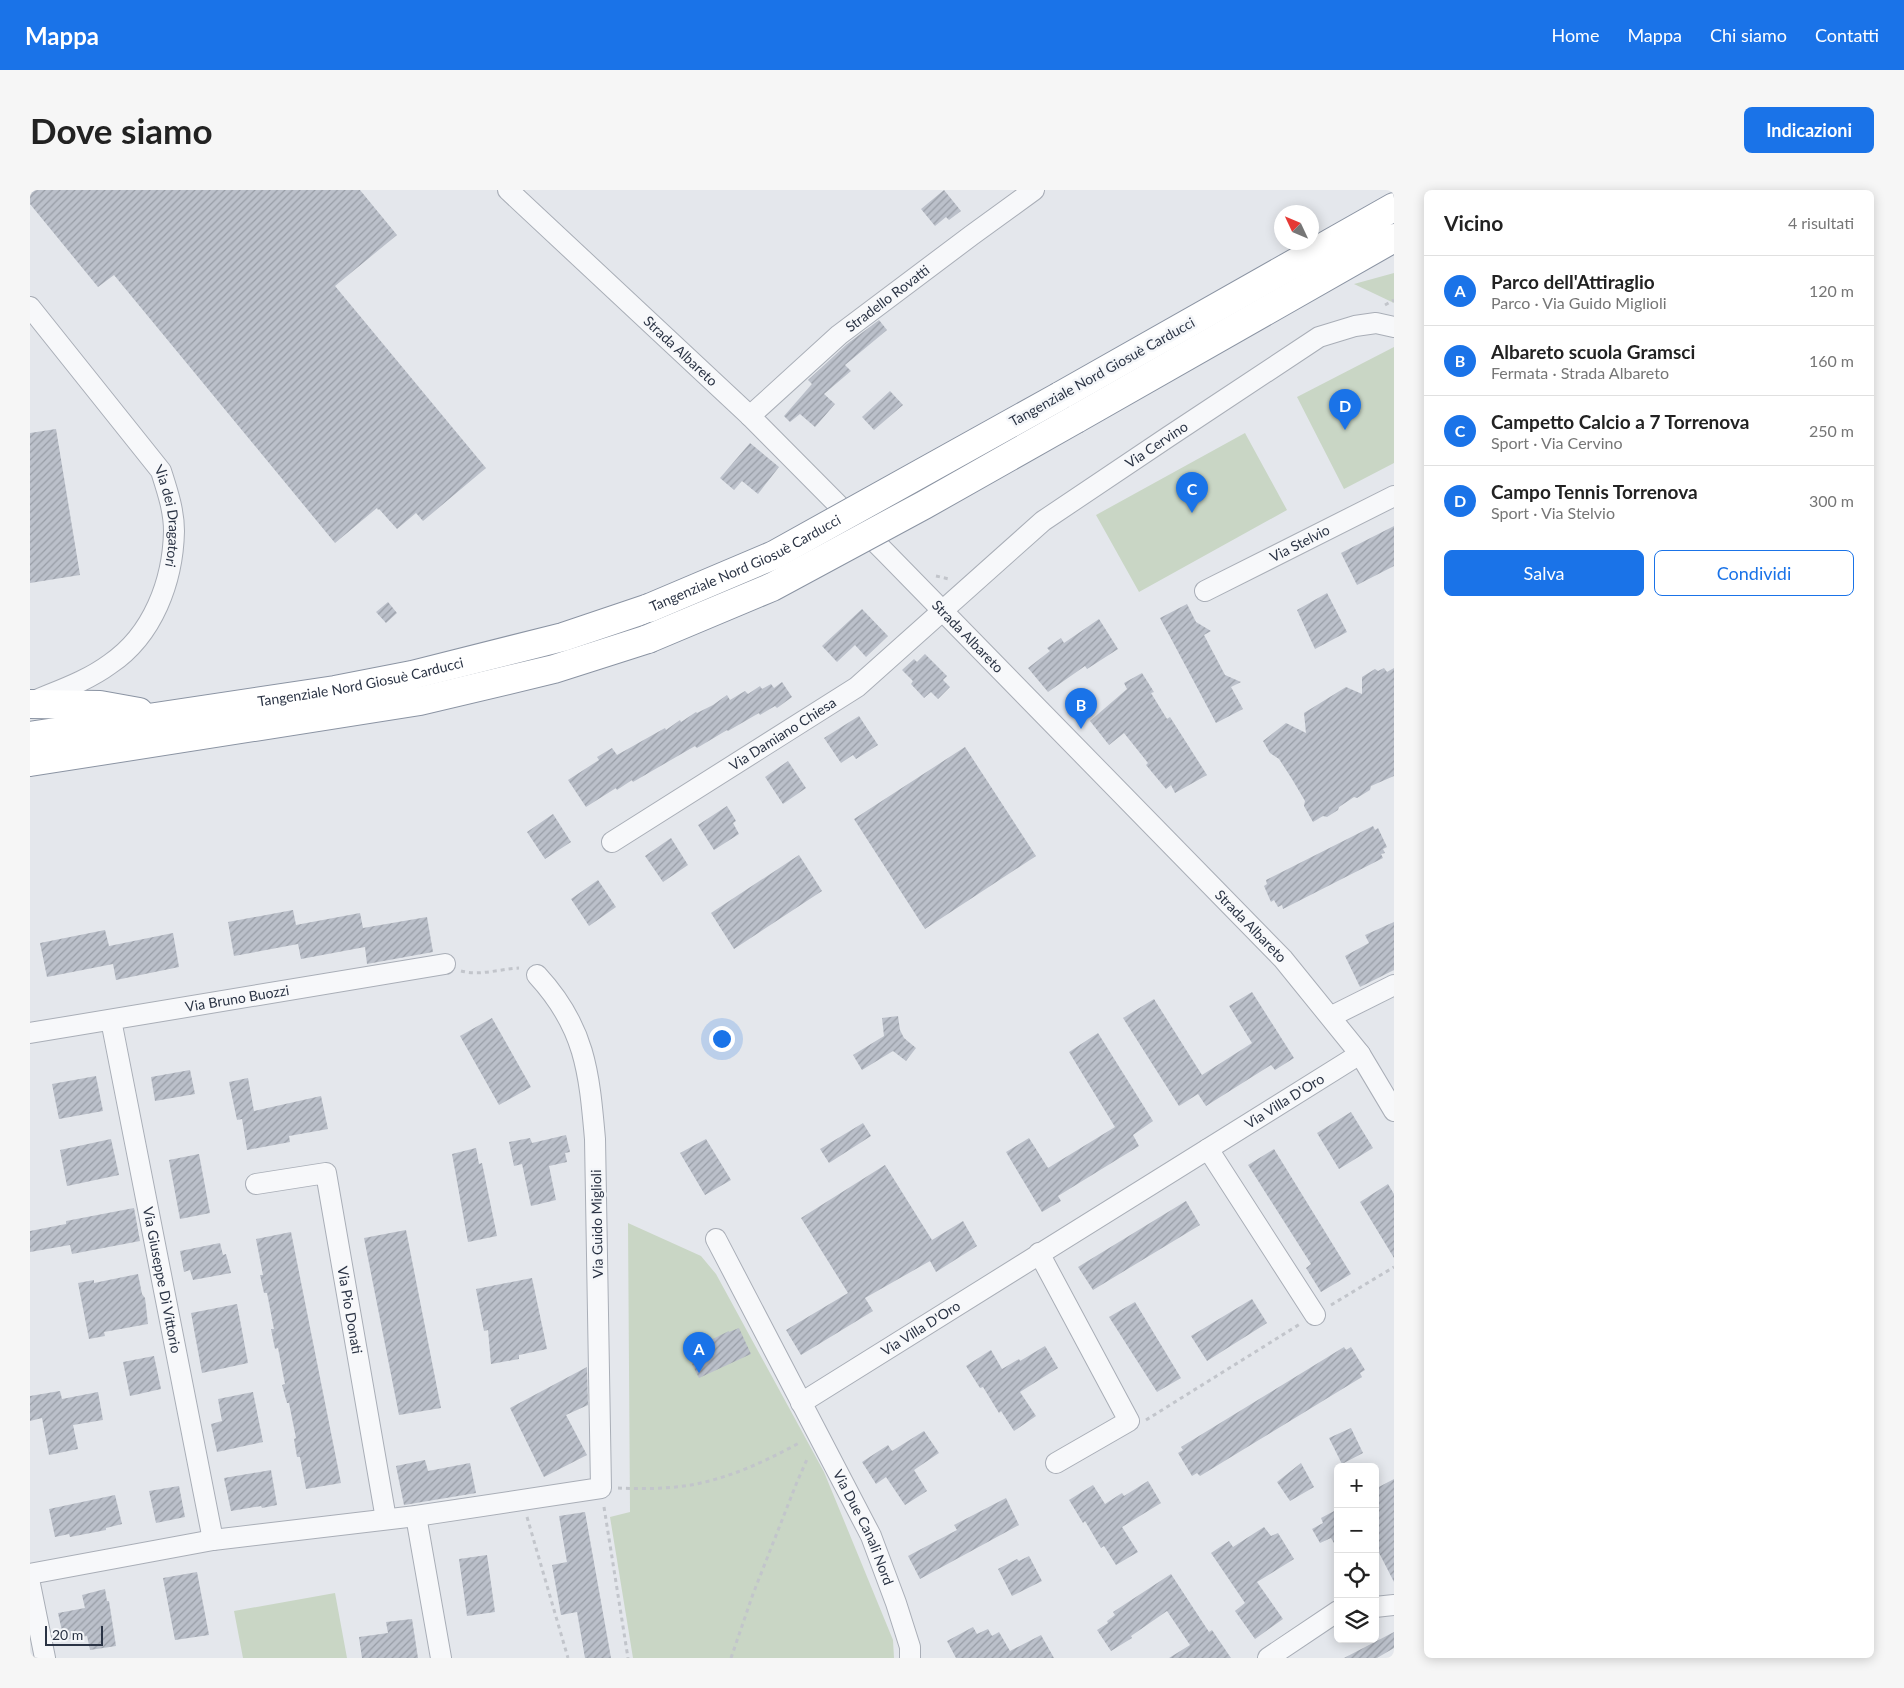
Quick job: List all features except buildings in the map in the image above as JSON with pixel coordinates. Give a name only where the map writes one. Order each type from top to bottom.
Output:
[{"type":"highway","name":"Tangenziale Nord Giosuè Carducci","points":[[30,736],[335,690],[412,676],[563,637],[649,608],[774,555],[1394,207]]},
{"type":"highway","name":"Tangenziale Nord Giosuè Carducci","points":[[30,762],[420,701],[554,669],[648,639],[772,586],[924,505],[1394,238]]},
{"type":"highway","points":[[30,703],[100,705],[160,716]]},
{"type":"street","name":"Strada Albareto","points":[[508,190],[750,416],[1283,959],[1332,1016],[1360,1054],[1394,1111]]},
{"type":"street","name":"Stradello Rovatti","points":[[750,416],[839,335],[1034,190]]},
{"type":"street","name":"Via dei Dragatori","points":[[30,307],[161,471],[171,500],[174,530],[169,575],[157,608],[138,638],[111,664],[81,682],[30,703]]},
{"type":"street","name":"Via Cervino","points":[[943,612],[1044,521],[1320,337],[1355,326],[1376,323],[1394,327]]},
{"type":"street","name":"Via Stelvio","points":[[1205,591],[1394,496]]},
{"type":"street","name":"Via Damiano Chiesa","points":[[612,842],[857,687],[943,612]]},
{"type":"street","name":"Via Bruno Buozzi","points":[[30,1033],[445,964]]},
{"type":"street","name":"Via Guido Miglioli","points":[[537,975],[553,992],[566,1012],[585,1058],[591,1088],[595,1139],[601,1488]]},
{"type":"street","points":[[1332,1016],[1394,985]]},
{"type":"street","name":"Via Giuseppe Di Vittorio","points":[[111,1020],[213,1540]]},
{"type":"street","name":"Via Villa D'Oro","points":[[801,1403],[1360,1054]]},
{"type":"street","points":[[1208,1150],[1315,1315]]},
{"type":"street","name":"Via Pio Donati","points":[[256,1184],[326,1173],[386,1519]]},
{"type":"street","name":"Via Due Canali Nord","points":[[716,1239],[816,1433],[872,1536],[910,1647],[910,1658]]},
{"type":"street","points":[[1039,1253],[1129,1421],[1056,1463]]},
{"type":"street","points":[[30,1574],[213,1540],[416,1516],[601,1488]]},
{"type":"street","points":[[416,1516],[441,1658]]},
{"type":"street","points":[[30,1584],[45,1658]]},
{"type":"street","points":[[1379,1606],[1394,1604]]},
{"type":"street","points":[[1268,1658],[1334,1614]]},
{"type":"path","points":[[1387,303],[1394,304]]},
{"type":"path","points":[[445,964],[472,974],[524,968],[537,975]]},
{"type":"path","points":[[1129,1421],[1142,1423],[1394,1267]]},
{"type":"path","points":[[628,1658],[601,1488],[664,1488],[691,1485],[715,1479],[767,1461],[816,1433]]},
{"type":"path","points":[[731,1658],[753,1594],[797,1482],[814,1446],[816,1433]]},
{"type":"path","points":[[521,1500],[568,1658]]},
{"type":"green space","points":[[1394,273],[1394,303],[1354,284]]},
{"type":"green space","points":[[1394,347],[1394,463],[1344,489],[1297,397]]},
{"type":"green space","points":[[1245,433],[1287,510],[1139,592],[1096,515]]},
{"type":"green space","points":[[628,1223],[701,1256],[716,1274],[824,1472],[893,1640],[894,1658],[633,1658],[610,1517],[630,1512]]},
{"type":"green space","points":[[335,1593],[347,1658],[243,1658],[234,1611]]},
{"type":"place","name":"Campo Tennis Torrenova","points":[[1345,430]]},
{"type":"place","name":"Campetto Calcio a 7 Torrenova","points":[[1192,513]]},
{"type":"place","name":"Albareto scuola Gramsci","points":[[1081,729]]},
{"type":"place","name":"Parco dell'Attiraglio","points":[[699,1373]]}]
